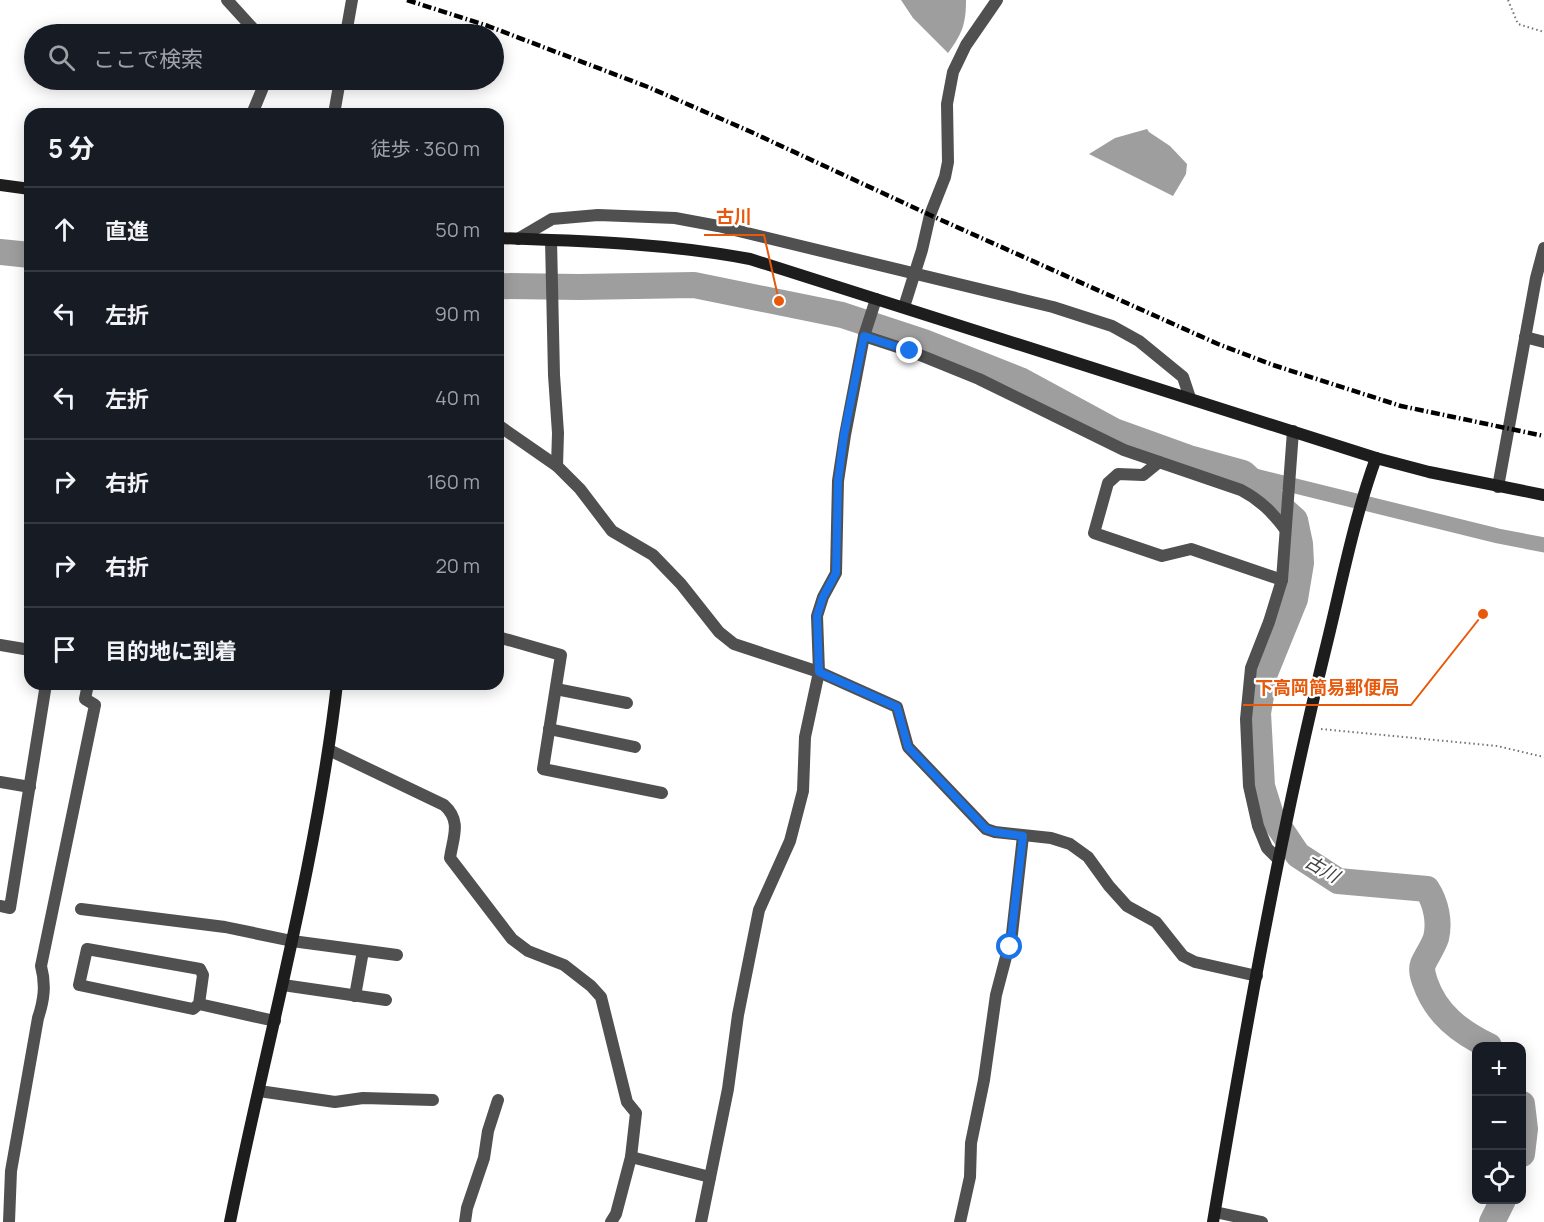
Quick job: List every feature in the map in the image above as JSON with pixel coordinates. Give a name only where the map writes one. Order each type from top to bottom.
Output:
[{"type":"street","points":[[227,0],[249,24]]},
{"type":"street","points":[[348,24],[352,0]]},
{"type":"street","points":[[904,308],[930,215],[945,177],[948,162],[947,104],[953,72],[966,45],[997,0]]},
{"type":"street","points":[[254,108],[262,90]]},
{"type":"street","points":[[334,108],[335,90]]},
{"type":"street","points":[[0,185],[24,188]]},
{"type":"street","points":[[518,239],[552,219],[598,215],[675,218],[718,225],[1053,307],[1112,326],[1139,341],[1183,377],[1190,398]]},
{"type":"street","points":[[504,238],[657,244],[750,259],[1376,458],[1428,472],[1544,495]]},
{"type":"street","points":[[551,240],[554,375],[558,433],[557,466]]},
{"type":"street","points":[[1498,487],[1525,337],[1544,248]]},
{"type":"street","points":[[701,1222],[728,1089],[738,1015],[753,950],[759,910],[790,841],[803,791],[805,736],[819,672],[817,616],[823,597],[836,573],[838,481],[844,435],[865,335],[876,298]]},
{"type":"street","points":[[865,335],[979,379],[1124,450],[1241,490],[1259,500],[1285,526]]},
{"type":"street","points":[[1525,337],[1544,342]]},
{"type":"street","points":[[504,429],[557,466],[580,489],[612,531],[653,555],[681,584],[719,632],[734,644],[819,672],[897,707],[908,747],[986,829],[1023,836],[1051,838],[1070,844],[1088,857],[1108,886],[1126,906],[1156,922],[1183,956],[1195,962],[1257,976]]},
{"type":"street","points":[[1279,855],[1267,848],[1258,826],[1249,786],[1246,719],[1251,668],[1282,580],[1293,431]]},
{"type":"street","points":[[1262,1222],[1214,1217],[1279,855],[1306,728],[1357,516],[1376,458]]},
{"type":"street","points":[[1159,462],[1143,474],[1118,474],[1108,483],[1094,533],[1162,556],[1191,549],[1282,580]]},
{"type":"street","points":[[504,639],[561,655],[543,769],[662,793]]},
{"type":"street","points":[[0,645],[24,649]]},
{"type":"street","points":[[556,689],[627,703]]},
{"type":"street","points":[[0,906],[10,908],[45,690]]},
{"type":"street","points":[[9,1222],[11,1171],[38,1018],[43,1004],[45,982],[41,966],[95,705],[85,699],[86,690]]},
{"type":"street","points":[[230,1222],[313,845],[336,690]]},
{"type":"street","points":[[549,729],[635,747]]},
{"type":"street","points":[[329,750],[444,806],[453,813],[456,823],[450,858],[512,939],[528,951],[564,965],[601,997],[627,1102],[636,1113],[631,1157],[616,1215],[611,1222]]},
{"type":"street","points":[[0,782],[30,787]]},
{"type":"street","points":[[960,1222],[970,1177],[971,1143],[984,1080],[996,995],[1010,947],[1023,836]]},
{"type":"street","points":[[81,909],[225,927],[292,941],[396,955]]},
{"type":"street","points":[[87,949],[200,969],[203,975],[199,1004],[193,1009],[79,985],[87,949]]},
{"type":"street","points":[[356,996],[363,951]]},
{"type":"street","points":[[283,985],[386,1000]]},
{"type":"street","points":[[199,1004],[275,1021]]},
{"type":"street","points":[[259,1091],[335,1102],[363,1098],[433,1100]]},
{"type":"street","points":[[465,1222],[467,1208],[482,1167],[488,1131],[498,1101]]},
{"type":"street","points":[[631,1157],[710,1177]]},
{"type":"path","points":[[1508,0],[1518,24],[1544,32]]},
{"type":"path","points":[[1306,728],[1497,746],[1544,757]]},
{"type":"shaded area","points":[[901,0],[966,0],[962,28],[948,53],[913,18]]},
{"type":"shaded area","points":[[1147,129],[1170,146],[1187,164],[1186,174],[1173,196],[1089,154],[1115,138]]},
{"type":"waterway","name":"古川","points":[[0,252],[24,254]]},
{"type":"waterway","points":[[504,286],[694,285],[842,315],[924,342],[1020,380],[1114,431],[1189,458],[1243,473],[1295,520],[1300,544],[1301,563],[1295,599],[1265,673],[1258,713],[1262,786],[1271,815],[1298,855],[1338,881],[1427,889],[1435,906],[1438,926],[1436,938],[1422,966],[1425,982],[1442,1013],[1468,1035],[1481,1042]]},
{"type":"waterway","points":[[1243,473],[1498,536],[1544,545]]},
{"type":"waterway","name":"古川","points":[[1492,1222],[1501,1204]]},
{"type":"railway","points":[[407,0],[482,24]]},
{"type":"railway","points":[[504,32],[648,87],[749,131],[1218,344],[1273,365],[1401,406],[1544,436]]},
{"type":"place","name":"古川","points":[[779,301]]},
{"type":"place","name":"下高岡簡易郵便局","points":[[1483,614]]},
{"type":"route","points":[[910,351],[864,336],[844,435],[838,481],[836,573],[823,597],[817,616],[819,672],[897,707],[908,747],[986,829],[1023,836],[1010,947]]}]
